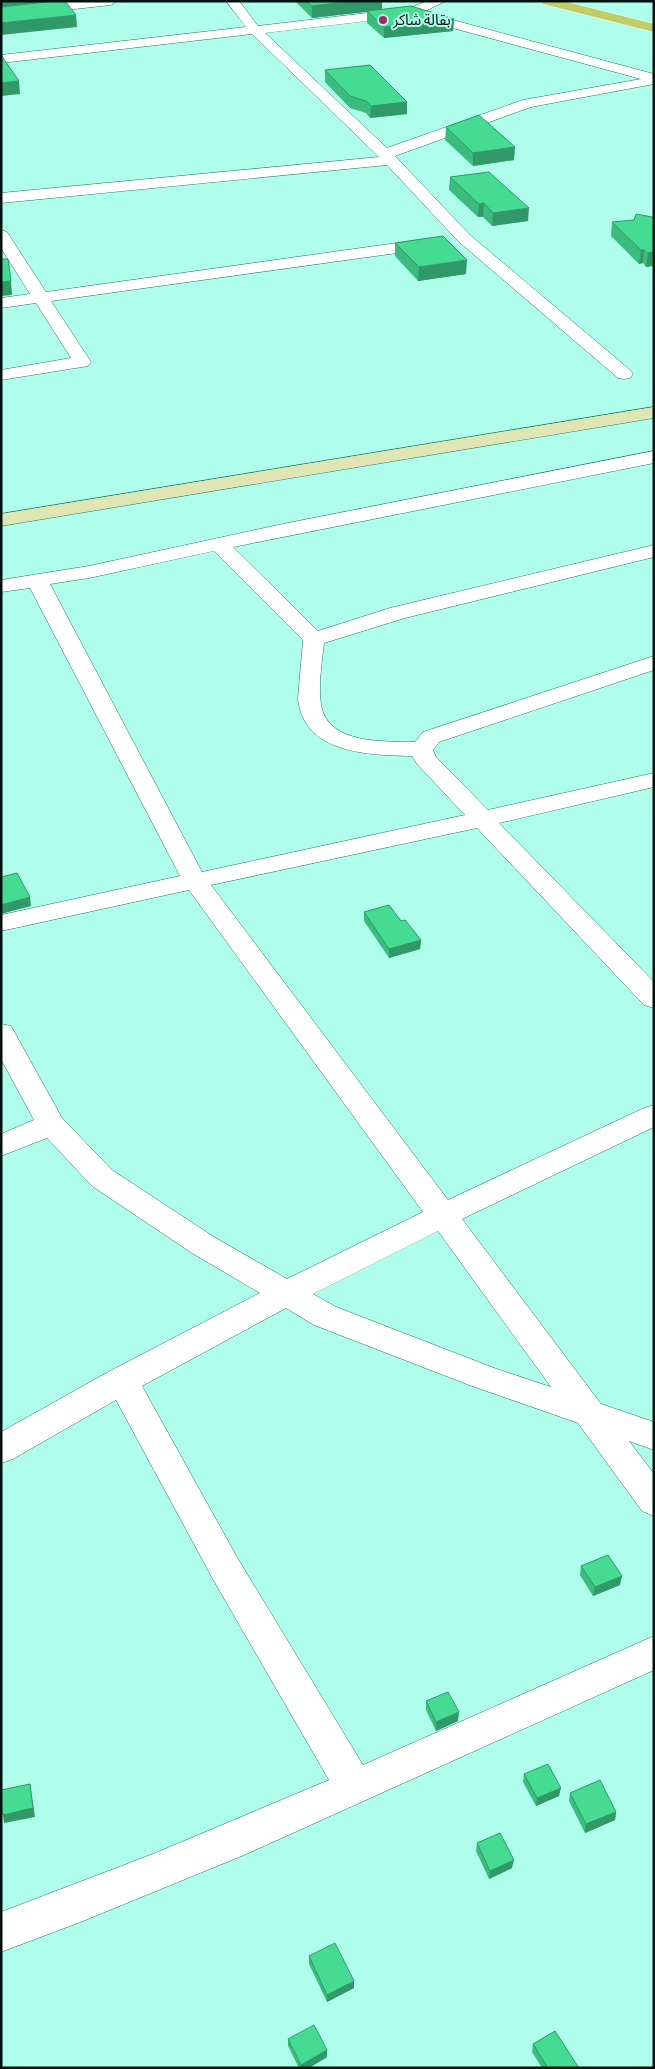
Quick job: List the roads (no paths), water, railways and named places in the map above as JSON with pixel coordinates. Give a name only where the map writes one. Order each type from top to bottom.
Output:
[{"type":"main road","points":[[547,1],[654,28]]},
{"type":"main road","points":[[596,1],[654,16]]},
{"type":"street","points":[[1,13],[111,1]]},
{"type":"street","points":[[232,1],[256,31],[388,157],[464,238],[624,374]]},
{"type":"street","points":[[1,59],[411,12],[440,1]]},
{"type":"street","points":[[378,4],[654,79]]},
{"type":"street","points":[[1,198],[388,157],[528,103],[654,79]]},
{"type":"street","points":[[1,235],[82,362],[1,375]]},
{"type":"street","points":[[1,303],[464,238]]},
{"type":"street","points":[[1,520],[654,412]]},
{"type":"street","points":[[1,586],[90,572],[218,544],[654,457]]},
{"type":"street","points":[[218,544],[314,639]]},
{"type":"street","points":[[314,639],[398,613],[654,552]]},
{"type":"street","points":[[37,580],[194,880],[441,1216],[654,1501]]},
{"type":"street","points":[[314,639],[308,687],[311,710],[319,728],[337,740],[380,748],[421,748],[431,737],[654,663]]},
{"type":"street","points":[[421,748],[425,759],[482,821],[654,999]]},
{"type":"street","points":[[1,924],[194,880],[482,821],[654,780]]},
{"type":"street","points":[[1,1033],[51,1125],[102,1178],[203,1246],[325,1316],[483,1377],[654,1436]]},
{"type":"street","points":[[1,1449],[122,1380],[286,1294],[441,1216],[654,1115]]},
{"type":"street","points":[[1,1146],[51,1125]]},
{"type":"street","points":[[122,1380],[226,1570],[355,1787]]},
{"type":"street","points":[[1,1932],[66,1909],[355,1787],[654,1652]]},
{"type":"place","name":"بقالة شاكر","points":[[383,20]]}]
